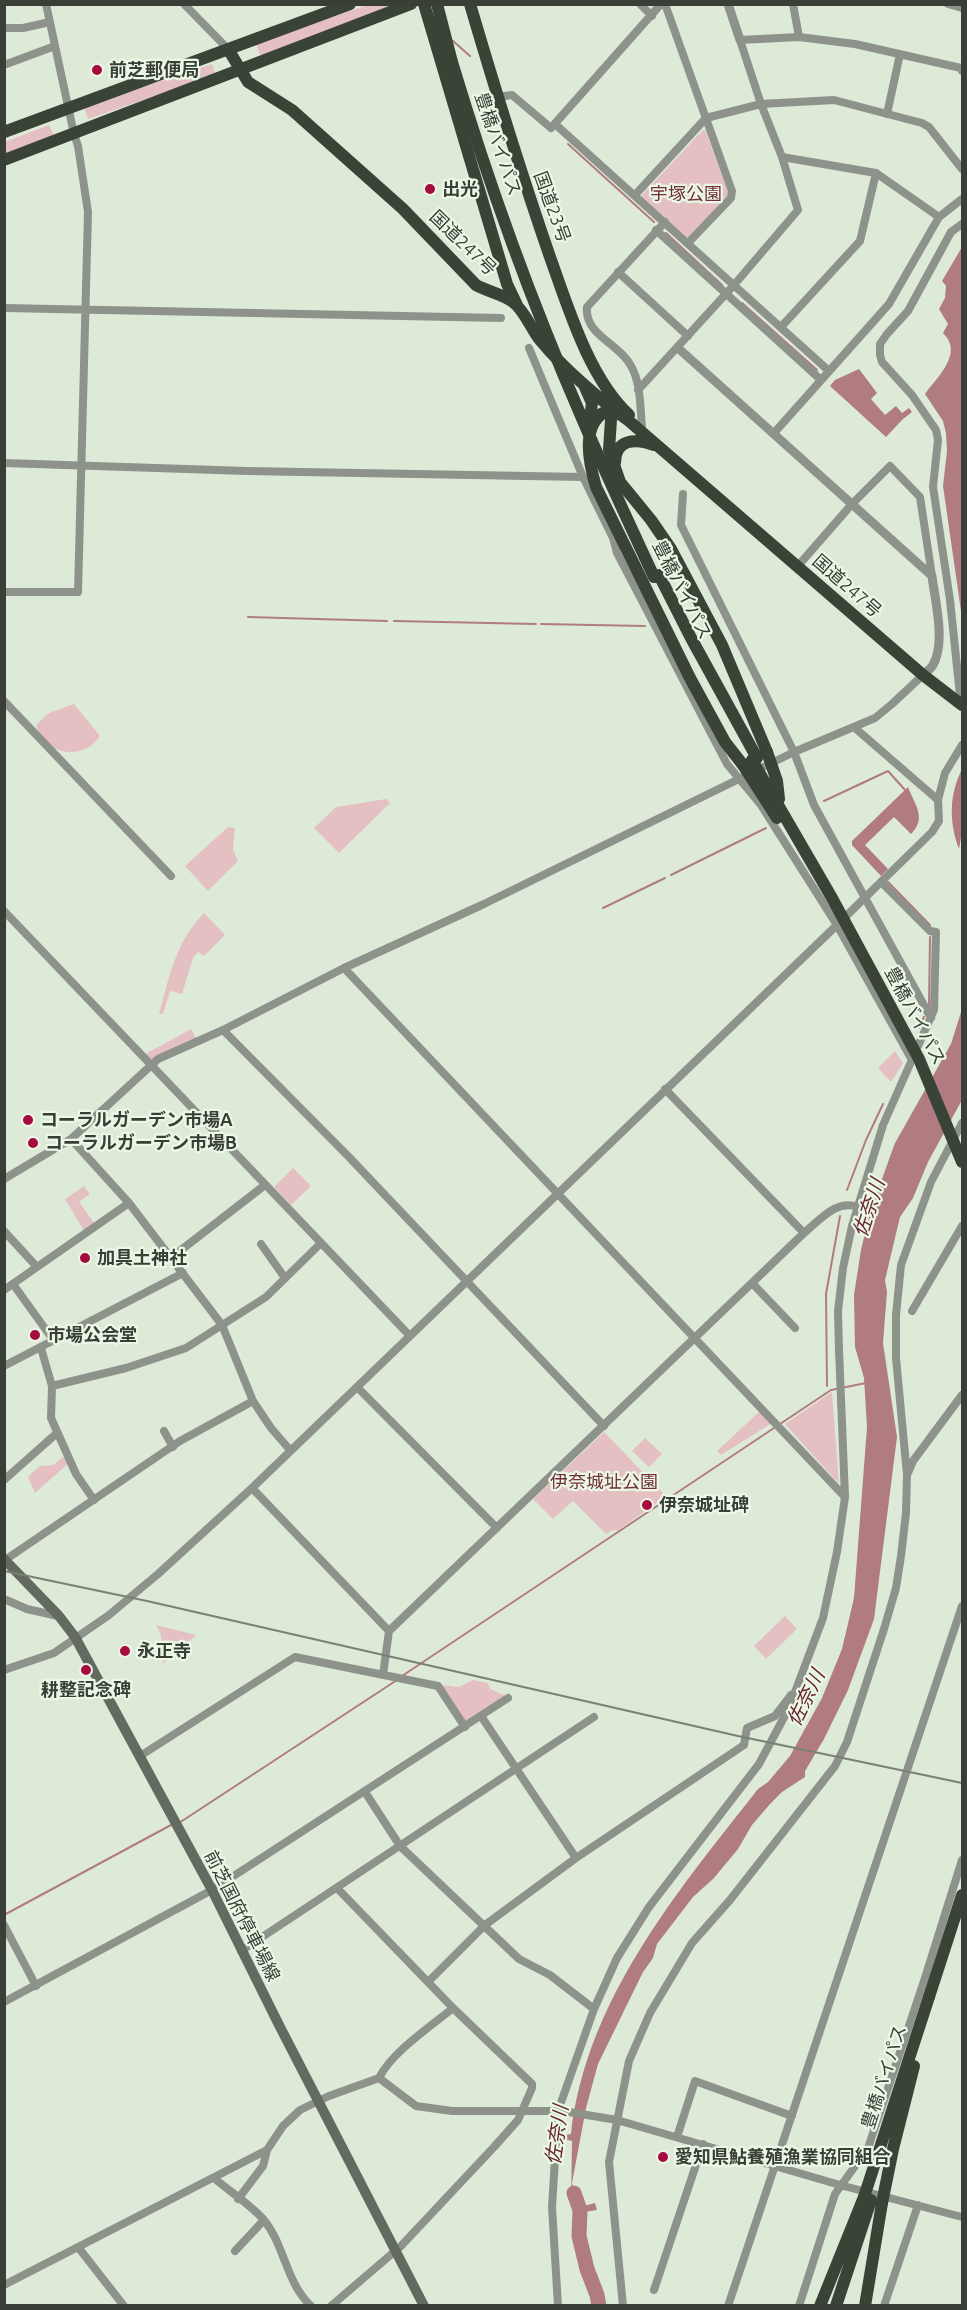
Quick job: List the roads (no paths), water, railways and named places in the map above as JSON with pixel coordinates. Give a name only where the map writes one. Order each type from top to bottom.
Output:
[{"type":"highway","points":[[4,160],[411,4]]},
{"type":"highway","points":[[424,4],[507,284],[518,306]]},
{"type":"highway","name":"豊橋バイパス","points":[[437,4],[463,98],[537,310],[580,415],[656,576],[919,1059],[963,1162]]},
{"type":"highway","name":"豊橋バイパス","points":[[442,4],[457,60],[495,179],[542,308],[584,413],[656,576]]},
{"type":"highway","name":"国道23号","points":[[470,4],[520,171],[569,311],[597,372],[626,411]]},
{"type":"highway","points":[[4,132],[349,5]]},
{"type":"highway","name":"国道247号","points":[[228,49],[248,82],[292,110],[403,209],[476,285],[518,306],[540,341],[612,409],[962,706]]},
{"type":"highway","points":[[569,311],[587,360],[610,398],[612,409],[609,450],[618,478],[671,549],[722,645],[755,759]]},
{"type":"highway","points":[[581,380],[592,403],[588,438],[589,462],[596,487],[690,678],[725,742],[755,759]]},
{"type":"highway","points":[[588,438],[602,414],[618,408],[626,411]]},
{"type":"highway","name":"国道247号","points":[[626,411],[710,491]]},
{"type":"highway","points":[[618,478],[614,460],[621,445],[631,441],[642,441],[658,447]]},
{"type":"highway","name":"豊橋バイパス","points":[[755,759],[903,1018],[941,1092],[963,1144]]},
{"type":"highway","name":"豊橋バイパス","points":[[836,2306],[872,2200],[963,1894]]},
{"type":"highway","name":"豊橋バイパス","points":[[829,2306],[893,2149],[915,2066],[963,1910]]},
{"type":"highway","points":[[820,2306],[872,2200]]},
{"type":"highway","points":[[865,2306],[872,2200]]},
{"type":"main road","name":"前芝国府停車場線","points":[[5,1559],[59,1616],[75,1637],[212,1890],[424,2306]]},
{"type":"street","points":[[4,592],[78,592],[88,212],[78,146],[46,4]]},
{"type":"street","points":[[184,4],[228,49]]},
{"type":"street","points":[[640,4],[652,16]]},
{"type":"street","points":[[497,98],[512,94],[551,128],[663,4],[732,191],[731,198],[688,243]]},
{"type":"street","points":[[638,390],[794,218],[798,210],[782,157],[761,104],[728,4]]},
{"type":"street","points":[[793,4],[798,37]]},
{"type":"street","points":[[948,4],[963,8]]},
{"type":"street","points":[[4,28],[22,28],[50,22]]},
{"type":"street","points":[[740,39],[798,37],[855,44],[962,69]]},
{"type":"street","points":[[4,65],[55,46]]},
{"type":"street","points":[[887,114],[900,54]]},
{"type":"street","points":[[635,195],[706,118],[761,104],[834,100],[922,123],[963,169]]},
{"type":"street","points":[[555,124],[829,371]]},
{"type":"street","points":[[782,157],[876,173],[939,217]]},
{"type":"street","points":[[781,327],[861,241],[876,173]]},
{"type":"street","points":[[774,433],[889,304],[939,217],[963,200]]},
{"type":"street","points":[[642,427],[633,368],[625,356],[594,330],[586,313],[587,307],[664,222]]},
{"type":"street","points":[[962,706],[950,600],[933,487],[938,440],[936,430],[912,394],[882,363],[880,344],[908,311],[951,232],[963,224]]},
{"type":"street","points":[[656,230],[821,380]]},
{"type":"street","points":[[618,272],[688,336]]},
{"type":"street","points":[[4,308],[501,318]]},
{"type":"street","points":[[529,348],[583,477],[613,538],[617,553],[727,764],[761,805],[837,926],[912,1060]]},
{"type":"street","points":[[678,348],[932,576]]},
{"type":"street","points":[[4,463],[246,471],[583,477]]},
{"type":"street","points":[[4,1179],[71,1139],[150,1064],[223,1030],[344,968],[484,904],[794,752],[855,728],[886,709],[933,666],[939,644],[939,623],[920,497],[890,466],[852,504],[797,567]]},
{"type":"street","points":[[683,494],[681,525],[794,752],[814,805],[931,1018]]},
{"type":"street","points":[[4,701],[171,876]]},
{"type":"street","points":[[855,728],[938,800]]},
{"type":"street","points":[[4,1670],[54,1653],[109,1615],[158,1574],[252,1488],[837,926],[932,832],[939,821],[938,800],[945,773],[963,745]]},
{"type":"street","points":[[558,2306],[552,2207],[560,2111],[594,2009],[617,1958],[649,1907],[759,1764],[789,1708],[823,1618],[837,1552],[845,1497],[838,1311],[843,1268],[858,1207],[883,1125],[931,1018],[936,992],[936,932],[930,931],[881,882]]},
{"type":"street","points":[[4,911],[410,1336]]},
{"type":"street","points":[[344,968],[845,1497]]},
{"type":"street","points":[[223,1030],[348,1156],[604,1426]]},
{"type":"street","points":[[665,1089],[804,1233]]},
{"type":"street","points":[[622,2306],[609,2162],[615,2120],[635,2046],[650,2013],[692,1943],[730,1900],[835,1766],[847,1742],[896,1588],[906,1513],[907,1475],[896,1358],[896,1315],[902,1265],[931,1182],[963,1123]]},
{"type":"street","points":[[71,1139],[129,1203],[222,1325],[253,1401],[271,1428],[290,1450]]},
{"type":"street","points":[[172,1257],[265,1185]]},
{"type":"street","points":[[4,1290],[129,1203]]},
{"type":"street","points":[[383,1675],[388,1631],[804,1233],[843,1204],[858,1207]]},
{"type":"street","points":[[912,1311],[963,1226]]},
{"type":"street","points":[[4,1231],[37,1267]]},
{"type":"street","points":[[52,1386],[126,1368],[186,1348],[266,1297],[321,1243]]},
{"type":"street","points":[[261,1244],[285,1278]]},
{"type":"street","points":[[6,1364],[183,1273]]},
{"type":"street","points":[[752,1283],[795,1328]]},
{"type":"street","points":[[13,1284],[54,1341]]},
{"type":"street","points":[[41,1348],[52,1386],[50,1412],[57,1433],[80,1482],[94,1500]]},
{"type":"street","points":[[357,1387],[497,1528]]},
{"type":"street","points":[[907,1475],[913,1461],[963,1395]]},
{"type":"street","points":[[5,1559],[180,1441],[253,1401]]},
{"type":"street","points":[[164,1431],[173,1447]]},
{"type":"street","points":[[4,1480],[57,1433]]},
{"type":"street","points":[[252,1488],[388,1631]]},
{"type":"street","points":[[4,1599],[27,1609],[59,1616]]},
{"type":"street","points":[[728,2306],[963,1606]]},
{"type":"street","points":[[140,1756],[295,1657],[438,1686],[465,1726]]},
{"type":"street","points":[[428,1982],[485,1925],[576,1858],[744,1745],[747,1728],[775,1716],[795,1689]]},
{"type":"street","points":[[4,2002],[212,1890],[508,1698]]},
{"type":"street","points":[[481,1716],[576,1858]]},
{"type":"street","points":[[241,1950],[594,1717]]},
{"type":"street","points":[[365,1792],[400,1846],[519,1959],[550,1976],[594,2009]]},
{"type":"street","points":[[799,2306],[840,2185],[868,2148],[963,1860]]},
{"type":"street","points":[[331,2306],[396,2250],[494,2147],[518,2120],[532,2084],[453,2008],[337,1888]]},
{"type":"street","points":[[4,1924],[36,1986]]},
{"type":"street","points":[[238,2199],[263,2166],[267,2150],[283,2126],[300,2110],[318,2100],[379,2078],[384,2068],[453,2008]]},
{"type":"street","points":[[379,2078],[416,2106],[452,2111],[560,2111],[615,2120],[840,2185],[963,2217]]},
{"type":"street","points":[[677,2137],[695,2081],[792,2116]]},
{"type":"street","points":[[654,2290],[703,2144]]},
{"type":"street","points":[[4,2285],[267,2150]]},
{"type":"street","points":[[214,2178],[264,2220],[279,2246],[293,2283],[311,2306]]},
{"type":"street","points":[[884,2306],[918,2205]]},
{"type":"street","points":[[235,2251],[264,2220]]},
{"type":"street","points":[[78,2247],[124,2306]]},
{"type":"waterway","points":[[453,41],[470,56]]},
{"type":"waterway","points":[[568,144],[654,222]]},
{"type":"waterway","points":[[666,233],[722,285]]},
{"type":"waterway","points":[[742,303],[817,370]]},
{"type":"waterway","points":[[248,617],[387,621]]},
{"type":"waterway","points":[[394,621],[536,624]]},
{"type":"waterway","points":[[541,624],[645,626]]},
{"type":"waterway","points":[[824,801],[888,771],[906,791]]},
{"type":"waterway","points":[[671,875],[766,828]]},
{"type":"waterway","points":[[603,908],[665,878]]},
{"type":"waterway","points":[[888,882],[930,925]]},
{"type":"waterway","points":[[929,1006],[930,937]]},
{"type":"waterway","points":[[919,1028],[924,1017]]},
{"type":"waterway","points":[[847,1190],[883,1104]]},
{"type":"waterway","points":[[827,1386],[826,1294],[840,1216]]},
{"type":"waterway","points":[[402,1676],[831,1390],[866,1383]]},
{"type":"waterway","points":[[179,1823],[397,1680]]},
{"type":"waterway","points":[[4,1915],[171,1825]]},
{"type":"waterway","name":"佐奈川","points":[[574,2193],[580,2210],[579,2236],[599,2306]]},
{"type":"railway","points":[[4,1571],[147,1601],[738,1736],[962,1783]]},
{"type":"place","name":"前芝郵便局","points":[[97,70]]},
{"type":"place","name":"出光","points":[[430,189]]},
{"type":"place","name":"コーラルガーデン市場A","points":[[28,1120]]},
{"type":"place","name":"コーラルガーデン市場B","points":[[33,1143]]},
{"type":"place","name":"加具土神社","points":[[85,1258]]},
{"type":"place","name":"市場公会堂","points":[[35,1335]]},
{"type":"place","name":"伊奈城址碑","points":[[647,1505]]},
{"type":"place","name":"永正寺","points":[[125,1651]]},
{"type":"place","name":"耕整記念碑","points":[[86,1670]]},
{"type":"place","name":"愛知県鮎養殖漁業協同組合","points":[[663,2157]]},
{"type":"park label","name":"宇塚公園","points":[[686,194]]},
{"type":"park label","name":"伊奈城址公園","points":[[604,1482]]}]
